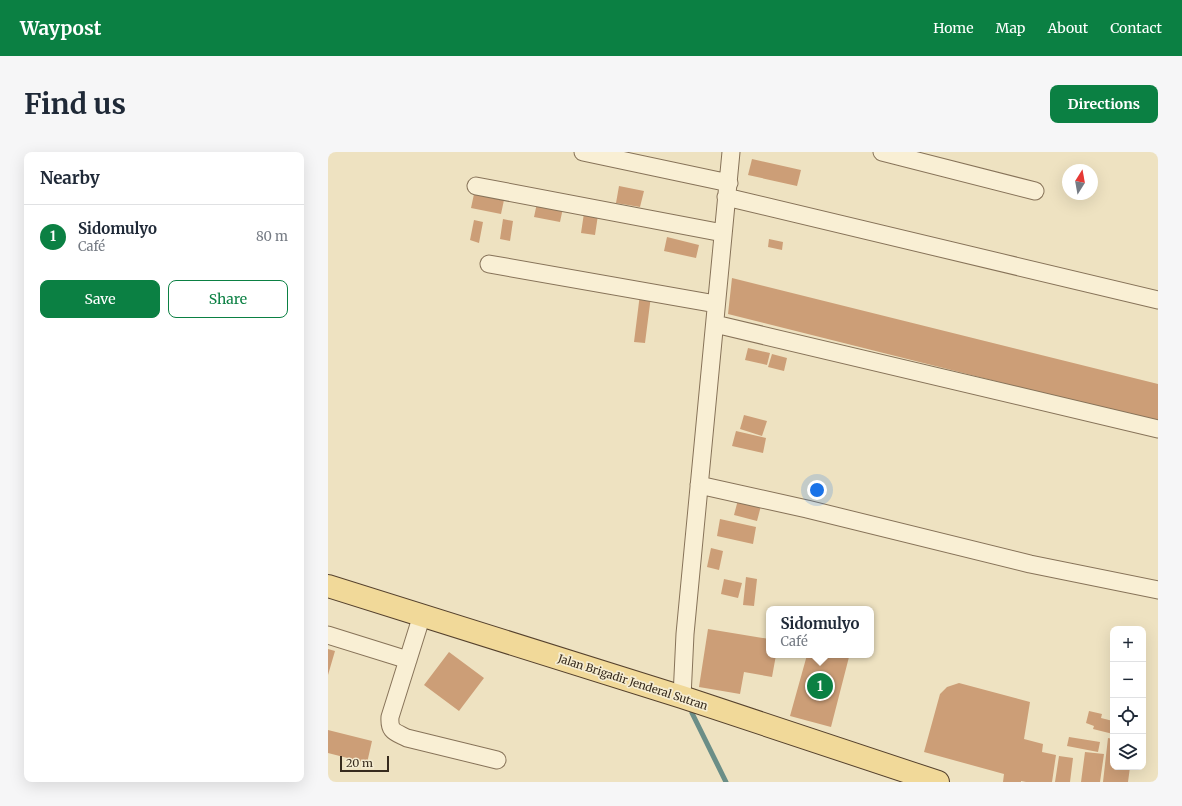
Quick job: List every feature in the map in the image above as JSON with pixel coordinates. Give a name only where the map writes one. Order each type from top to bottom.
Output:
[{"type":"main road","name":"Jalan Brigadir Jenderal Sutran","points":[[328,586],[682,697],[938,782]]},
{"type":"street","points":[[583,152],[724,186],[1158,300]]},
{"type":"street","points":[[682,697],[685,634],[714,324],[712,303],[723,233],[724,186],[731,152]]},
{"type":"street","points":[[882,152],[1035,191]]},
{"type":"street","points":[[476,186],[723,233]]},
{"type":"street","points":[[489,264],[712,303]]},
{"type":"street","points":[[714,324],[1158,429]]},
{"type":"street","points":[[698,485],[806,509],[1030,564],[1158,590]]},
{"type":"street","points":[[422,615],[390,717],[390,726],[394,732],[407,738],[497,760]]},
{"type":"street","points":[[328,635],[408,660]]},
{"type":"building","points":[[752,159],[801,170],[797,186],[748,175]]},
{"type":"building","points":[[619,186],[644,191],[640,207],[616,203]]},
{"type":"building","points":[[474,194],[504,200],[501,214],[471,208]]},
{"type":"building","points":[[537,203],[563,208],[560,222],[534,217]]},
{"type":"building","points":[[584,213],[598,215],[595,235],[581,233]]},
{"type":"building","points":[[503,219],[513,221],[510,241],[500,239]]},
{"type":"building","points":[[474,220],[483,222],[479,243],[470,240]]},
{"type":"building","points":[[667,237],[699,245],[696,258],[664,251]]},
{"type":"building","points":[[769,239],[783,242],[782,250],[768,247]]},
{"type":"building","points":[[732,278],[1158,384],[1158,422],[728,314]]},
{"type":"building","points":[[640,294],[651,296],[645,343],[634,342]]},
{"type":"building","points":[[748,348],[770,353],[767,365],[745,360]]},
{"type":"building","points":[[772,354],[787,358],[784,371],[768,367]]},
{"type":"building","points":[[744,415],[767,421],[762,436],[740,429]]},
{"type":"building","points":[[736,431],[766,438],[763,453],[732,446]]},
{"type":"building","points":[[739,496],[762,502],[757,521],[734,515]]},
{"type":"building","points":[[720,519],[756,527],[753,544],[717,536]]},
{"type":"building","points":[[711,548],[723,551],[719,570],[707,567]]},
{"type":"building","points":[[746,577],[757,579],[754,606],[743,605]]},
{"type":"building","points":[[724,579],[742,583],[738,598],[721,594]]},
{"type":"building","points":[[708,629],[766,639],[766,658],[775,658],[772,677],[744,672],[740,694],[699,687]]},
{"type":"building","points":[[328,649],[335,651],[328,675]]},
{"type":"building","points":[[449,652],[484,678],[459,711],[424,685]]},
{"type":"building","points":[[806,658],[849,658],[831,727],[790,716]]},
{"type":"building","points":[[959,683],[1030,702],[1024,739],[1043,744],[1042,752],[1056,755],[1052,782],[1003,782],[1004,774],[924,752],[940,694],[947,687]]},
{"type":"building","points":[[1089,711],[1102,714],[1101,718],[1110,720],[1110,733],[1093,729],[1094,726],[1086,723]]},
{"type":"building","points":[[328,730],[372,741],[367,763],[328,753]]},
{"type":"building","points":[[1069,737],[1100,742],[1098,752],[1067,746]]},
{"type":"building","points":[[1108,738],[1110,738],[1110,770],[1130,770],[1128,782],[1103,782]]},
{"type":"building","points":[[1085,752],[1104,754],[1100,782],[1081,782]]},
{"type":"building","points":[[1059,756],[1073,758],[1070,782],[1055,782]]},
{"type":"waterway","points":[[692,713],[726,782]]},
{"type":"place","name":"Sidomulyo","points":[[820,686]]}]
